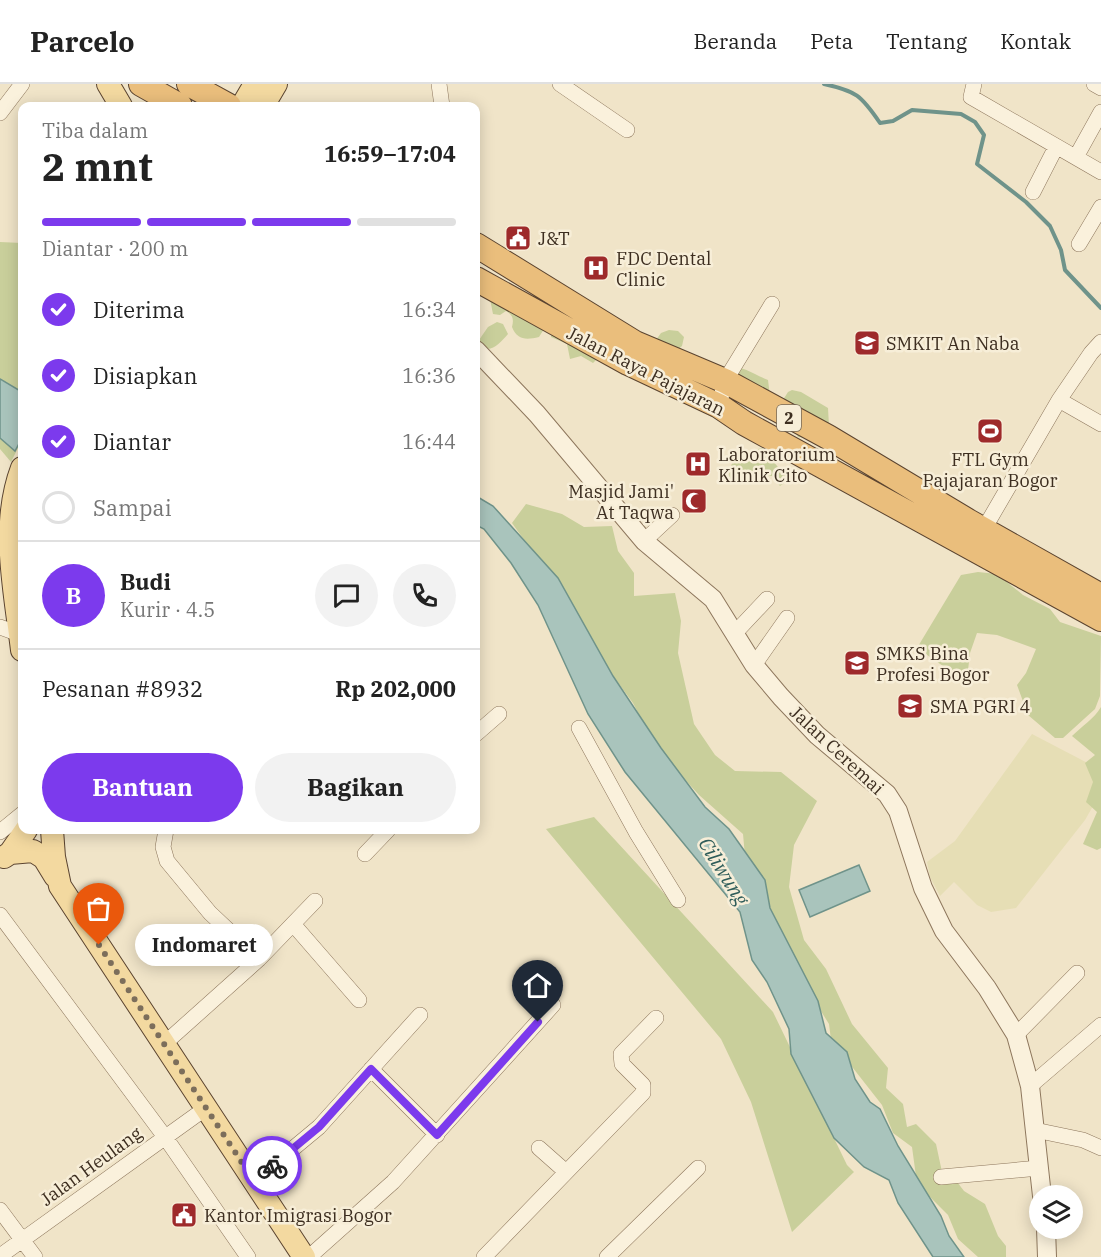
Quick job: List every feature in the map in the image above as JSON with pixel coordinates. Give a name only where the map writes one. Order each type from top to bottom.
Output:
[{"type":"highway","points":[[141,84],[173,102]]},
{"type":"highway","points":[[189,84],[222,102]]},
{"type":"highway","name":"Jalan Raya Pajajaran","points":[[480,247],[635,343],[725,381],[828,437],[1101,596]]},
{"type":"highway","name":"Jalan Raya Pajajaran","points":[[480,281],[628,363],[719,406],[744,423],[1101,619]]},
{"type":"main road","points":[[108,84],[119,102]]},
{"type":"main road","points":[[244,102],[255,84]]},
{"type":"main road","points":[[265,102],[276,84]]},
{"type":"main road","points":[[16,636],[14,491],[18,480]]},
{"type":"main road","points":[[5,856],[23,834]]},
{"type":"main road","points":[[52,834],[52,849],[60,886]]},
{"type":"main road","points":[[5,856],[27,850],[40,854],[304,1257]]},
{"type":"street","points":[[0,113],[22,84]]},
{"type":"street","points":[[439,84],[441,102]]},
{"type":"street","points":[[560,84],[627,130]]},
{"type":"street","points":[[1094,84],[1101,88]]},
{"type":"street","points":[[973,90],[1056,147],[1101,172]]},
{"type":"street","points":[[1076,157],[1101,112]]},
{"type":"street","points":[[1033,192],[1056,147]]},
{"type":"street","points":[[1079,244],[1101,207]]},
{"type":"street","points":[[719,406],[725,381],[772,304]]},
{"type":"street","points":[[984,529],[1059,400],[1101,342]]},
{"type":"street","name":"Jalan Ceremai","points":[[480,354],[537,414],[644,541],[713,599],[754,665],[818,735],[886,794],[898,811],[923,888],[944,931],[987,988],[1016,1035],[1030,1086],[1041,1185]]},
{"type":"street","points":[[1059,400],[1101,424]]},
{"type":"street","points":[[644,541],[672,515]]},
{"type":"street","points":[[734,634],[767,599]]},
{"type":"street","points":[[754,665],[787,618]]},
{"type":"street","points":[[480,731],[499,714]]},
{"type":"street","points":[[579,728],[636,832],[678,900]]},
{"type":"street","points":[[0,832],[18,817]]},
{"type":"street","points":[[165,834],[163,847],[167,861],[210,913],[259,959]]},
{"type":"street","points":[[365,854],[384,834]]},
{"type":"street","points":[[164,1044],[259,959],[315,901]]},
{"type":"street","points":[[0,915],[165,1137],[248,1257]]},
{"type":"street","points":[[293,924],[359,1000]]},
{"type":"street","points":[[1016,1035],[1077,973]]},
{"type":"street","points":[[309,1257],[393,1182],[553,1005]]},
{"type":"street","points":[[254,1181],[313,1134],[420,1015]]},
{"type":"street","points":[[484,1257],[642,1093],[643,1085],[622,1064],[621,1054],[656,1018]]},
{"type":"street","points":[[1030,1086],[1101,1026]]},
{"type":"street","points":[[371,1069],[437,1135]]},
{"type":"street","name":"Jalan Heulang","points":[[0,1256],[206,1108]]},
{"type":"street","points":[[1035,1130],[1083,1140],[1101,1148]]},
{"type":"street","points":[[539,1148],[565,1171]]},
{"type":"street","points":[[607,1257],[698,1168]]},
{"type":"street","points":[[941,1177],[1039,1168]]},
{"type":"street","points":[[0,1210],[35,1257]]},
{"type":"street","points":[[1046,1239],[1047,1257]]},
{"type":"shaded area","points":[[1032,734],[1101,770],[1101,792],[1085,820],[1016,908],[991,912],[977,905],[954,882],[940,896],[930,877],[927,862],[955,841]]},
{"type":"green space","points":[[0,242],[18,243],[18,448],[11,462],[0,449]]},
{"type":"green space","points":[[490,299],[544,329],[539,337],[526,339],[519,337],[512,327],[512,316],[506,311],[500,315],[493,314]]},
{"type":"green space","points":[[497,322],[503,324],[508,334],[499,344],[485,349],[481,347],[480,339],[488,327]]},
{"type":"green space","points":[[669,330],[678,331],[684,337],[682,346],[675,352],[656,340],[661,333]]},
{"type":"green space","points":[[551,334],[598,358],[593,363],[581,356],[570,359],[567,344],[551,337]]},
{"type":"green space","points":[[727,366],[743,369],[768,380],[770,396],[723,368]]},
{"type":"green space","points":[[792,390],[801,392],[828,408],[829,426],[808,438],[798,437],[781,403]]},
{"type":"green space","points":[[763,448],[788,480],[780,486],[772,476],[754,475],[738,482],[730,479],[729,472],[735,460],[741,457],[750,461],[754,459],[758,449]]},
{"type":"green space","points":[[526,504],[562,514],[584,527],[612,526],[618,551],[634,573],[634,596],[675,593],[681,621],[678,653],[694,724],[715,755],[735,771],[781,772],[817,801],[794,845],[789,887],[804,940],[826,969],[852,1024],[888,1068],[886,1088],[903,1104],[907,1127],[916,1124],[936,1144],[942,1172],[951,1174],[964,1191],[985,1204],[998,1236],[1006,1246],[1006,1257],[978,1257],[958,1239],[948,1215],[930,1197],[918,1191],[912,1147],[893,1133],[882,1105],[831,1040],[829,1024],[804,984],[745,856],[743,834],[699,795],[656,748],[633,703],[613,676],[558,578],[527,544],[512,523]]},
{"type":"green space","points":[[978,572],[997,574],[1023,595],[1050,609],[1060,622],[1101,636],[1100,696],[1095,709],[1063,738],[1055,738],[1028,715],[1017,685],[1026,673],[1036,649],[997,635],[977,633],[970,653],[967,679],[959,677],[917,648],[961,575]]},
{"type":"green space","points":[[1101,707],[1101,848],[1097,850],[1083,844],[1097,812],[1086,802],[1093,782],[1085,763],[1095,755],[1072,736]]},
{"type":"green space","points":[[594,817],[773,1012],[847,1165],[854,1172],[792,1232],[751,1102],[721,1039],[546,829]]},
{"type":"water","points":[[0,379],[18,390],[18,445],[15,451],[0,438]]},
{"type":"water","name":"Ciliwung","points":[[480,498],[493,506],[558,578],[613,676],[661,748],[705,807],[729,829],[765,880],[770,908],[818,1001],[826,1033],[847,1052],[855,1079],[870,1102],[880,1109],[898,1146],[941,1216],[949,1236],[964,1257],[933,1257],[898,1203],[889,1180],[864,1167],[834,1138],[791,1054],[789,1029],[767,982],[752,960],[740,912],[625,772],[588,714],[538,605],[511,563],[480,527]]},
{"type":"water","points":[[859,865],[870,891],[810,917],[799,890]]},
{"type":"waterway","points":[[824,84],[844,89],[857,96],[868,106],[880,123],[893,121],[912,110],[961,114],[975,122],[984,135],[977,164],[1026,202],[1050,226],[1061,250],[1065,270],[1101,308]]},
{"type":"way so far","points":[[99,945],[254,1181],[272,1166]]},
{"type":"place","name":"J&T","points":[[518,238]]},
{"type":"place","name":"FDC Dental Clinic","points":[[596,268]]},
{"type":"place","name":"SMKIT An Naba","points":[[867,343]]},
{"type":"place","name":"FTL Gym Pajajaran Bogor","points":[[990,431]]},
{"type":"place","name":"Laboratorium Klinik Cito","points":[[698,464]]},
{"type":"place","name":"Masjid Jami' At Taqwa","points":[[694,501]]},
{"type":"place","name":"SMKS Bina Profesi Bogor","points":[[857,663]]},
{"type":"place","name":"SMA PGRI 4","points":[[910,706]]},
{"type":"place","name":"Indomaret","points":[[99,945]]},
{"type":"place","name":"Kantor Imigrasi Bogor","points":[[184,1215]]},
{"type":"route","points":[[272,1166],[313,1134],[371,1069],[437,1135],[538,1022]]}]
